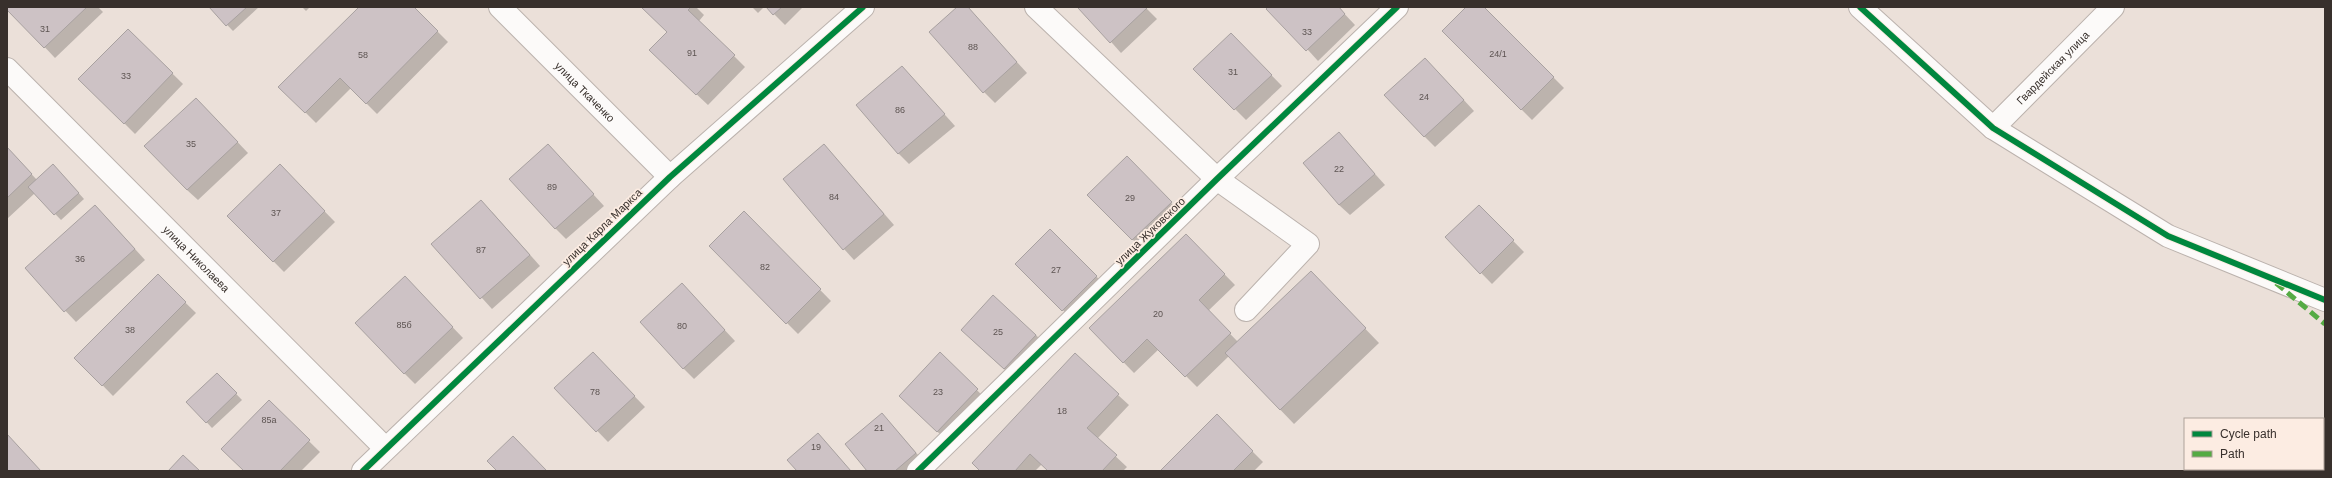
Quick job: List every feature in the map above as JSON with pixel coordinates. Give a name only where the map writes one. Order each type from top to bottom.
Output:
[{"type":"street","name":"улица Ткаченко","points":[[500,7],[670,176]]},
{"type":"street","name":"улица Карла Маркса","points":[[363,471],[385,448],[670,176],[863,7]]},
{"type":"street","points":[[1036,7],[1217,179],[1308,244],[1246,310]]},
{"type":"street","name":"улица Жуковского","points":[[918,471],[1217,179],[1397,7]]},
{"type":"street","points":[[1860,7],[1994,128],[2168,236],[2325,300]]},
{"type":"street","name":"Гвардейская улица","points":[[1994,128],[2113,7]]},
{"type":"street","name":"улица Николаева","points":[[7,69],[385,448]]},
{"type":"building","points":[[7,7],[87,7],[44,48],[7,10]]},
{"type":"building","points":[[209,7],[247,7],[226,26]]},
{"type":"building","points":[[359,7],[414,7],[438,31],[366,104],[340,78],[305,113],[278,87]]},
{"type":"building","points":[[641,7],[691,7],[688,10],[735,55],[696,95],[649,50],[667,32]]},
{"type":"building","points":[[766,7],[782,7],[773,15]]},
{"type":"building","points":[[957,7],[968,7],[1017,62],[983,93],[929,32]]},
{"type":"building","points":[[1268,7],[1339,7],[1345,14],[1306,51],[1266,9]]},
{"type":"building","points":[[1466,7],[1484,7],[1554,77],[1521,110],[1442,31]]},
{"type":"building","points":[[1078,8],[1147,8],[1110,43]]},
{"type":"building","points":[[128,29],[173,73],[124,124],[78,79]]},
{"type":"building","points":[[1231,33],[1272,75],[1234,110],[1193,69]]},
{"type":"building","points":[[1425,58],[1464,100],[1424,137],[1384,95]]},
{"type":"building","points":[[902,66],[945,114],[898,154],[856,105]]},
{"type":"building","points":[[196,98],[238,142],[187,190],[144,146]]},
{"type":"building","points":[[1339,132],[1375,174],[1339,205],[1303,163]]},
{"type":"building","points":[[548,144],[594,194],[555,229],[509,179]]},
{"type":"building","points":[[824,144],[884,214],[843,250],[783,179]]},
{"type":"building","points":[[7,147],[32,174],[7,198]]},
{"type":"building","points":[[1127,156],[1172,202],[1132,240],[1087,195]]},
{"type":"building","points":[[53,164],[79,193],[54,215],[28,187]]},
{"type":"building","points":[[280,164],[325,211],[273,262],[227,216]]},
{"type":"building","points":[[481,200],[530,255],[480,299],[431,244]]},
{"type":"building","points":[[95,205],[135,249],[64,312],[25,268]]},
{"type":"building","points":[[1479,205],[1514,240],[1480,274],[1445,237]]},
{"type":"building","points":[[744,211],[821,289],[786,324],[709,246]]},
{"type":"building","points":[[1050,229],[1097,276],[1062,311],[1015,264]]},
{"type":"building","points":[[1186,234],[1225,274],[1199,300],[1231,333],[1185,377],[1147,339],[1123,363],[1089,328]]},
{"type":"building","points":[[1311,271],[1366,328],[1280,410],[1225,353]]},
{"type":"building","points":[[158,274],[186,302],[102,386],[74,358]]},
{"type":"building","points":[[405,276],[453,327],[404,374],[355,323]]},
{"type":"building","points":[[682,283],[725,330],[683,369],[640,322]]},
{"type":"building","points":[[993,295],[1036,335],[1004,369],[961,330]]},
{"type":"building","points":[[593,352],[635,396],[596,432],[554,388]]},
{"type":"building","points":[[940,352],[978,389],[937,432],[899,396]]},
{"type":"building","points":[[1075,353],[1119,394],[1087,428],[1117,455],[1102,471],[1048,471],[1030,454],[1015,471],[980,471],[972,463]]},
{"type":"building","points":[[217,373],[237,393],[206,423],[186,402]]},
{"type":"building","points":[[269,400],[310,440],[280,471],[244,471],[221,449]]},
{"type":"building","points":[[882,413],[916,453],[895,471],[867,471],[845,444]]},
{"type":"building","points":[[1217,414],[1253,451],[1233,471],[1160,471]]},
{"type":"building","points":[[818,433],[851,471],[797,471],[787,460]]},
{"type":"building","points":[[7,434],[41,471],[7,471]]},
{"type":"building","points":[[513,436],[547,471],[497,471],[487,461]]},
{"type":"building","points":[[183,455],[200,471],[168,471]]},
{"type":"marked path","points":[[2276,283],[2325,324]]},
{"type":"cycle path","points":[[363,471],[670,177],[863,7]]},
{"type":"cycle path","points":[[918,471],[1217,179],[1397,7]]},
{"type":"cycle path","points":[[1860,7],[1993,128],[2168,236],[2325,300]]}]
